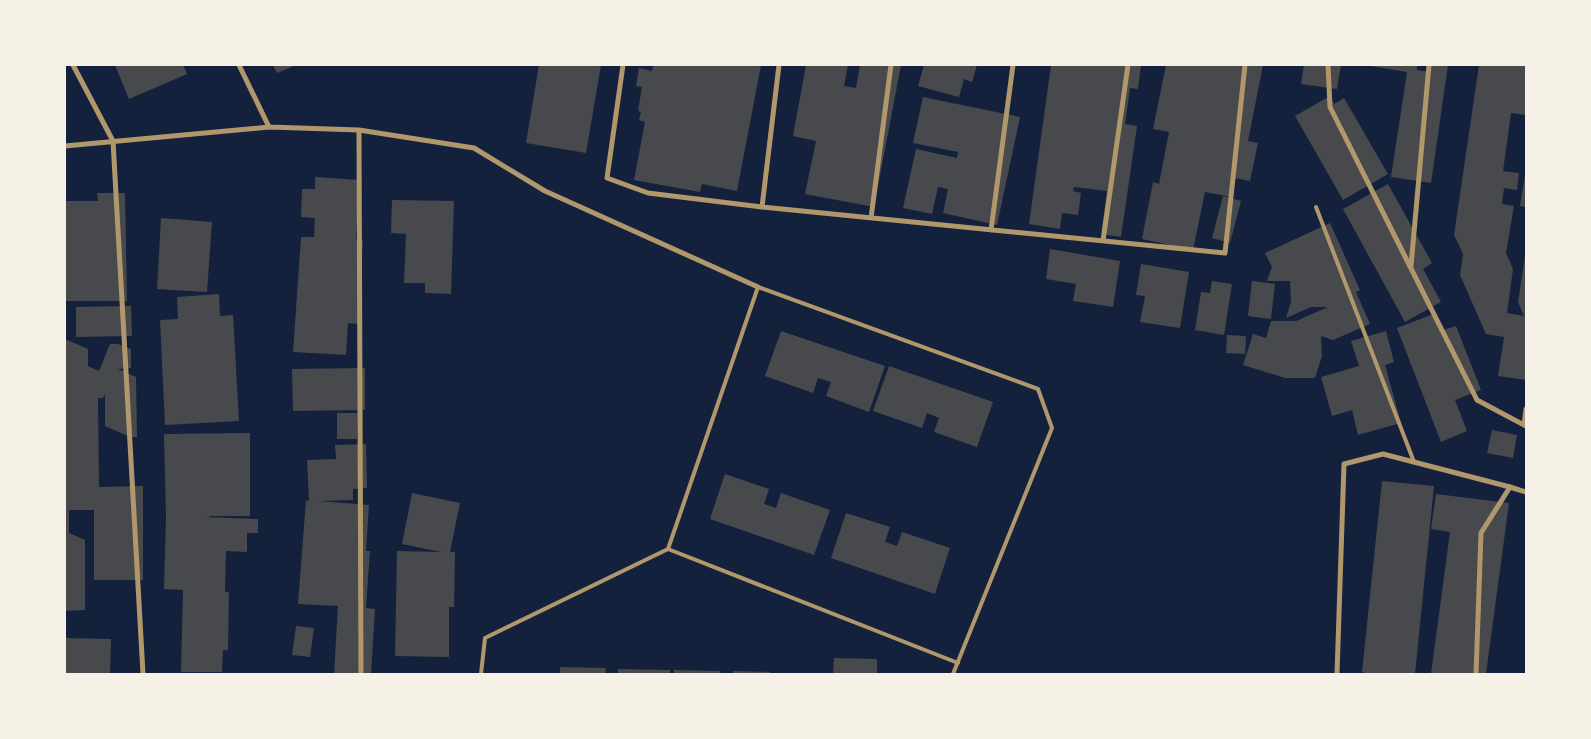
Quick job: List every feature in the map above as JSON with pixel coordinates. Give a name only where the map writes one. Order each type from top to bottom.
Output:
[{"type":"street","points":[[73,65],[113,141],[143,674]]},
{"type":"street","points":[[239,65],[269,127]]},
{"type":"street","points":[[623,65],[607,178],[648,193],[762,207],[1225,254],[1245,65]]},
{"type":"street","points":[[762,207],[778,65]]},
{"type":"street","points":[[871,218],[891,65]]},
{"type":"street","points":[[991,230],[1013,65]]},
{"type":"street","points":[[1103,241],[1128,65]]},
{"type":"street","points":[[1328,65],[1330,107],[1477,400],[1525,425],[1526,410]]},
{"type":"street","points":[[1411,268],[1429,65]]},
{"type":"street","points":[[65,146],[269,127],[359,130],[474,148],[545,191],[758,287]]},
{"type":"street","points":[[359,130],[361,674]]},
{"type":"street","points":[[1336,674],[1344,464],[1383,454],[1510,486],[1526,492]]},
{"type":"street","points":[[1476,674],[1481,533],[1510,486]]},
{"type":"lane","points":[[1316,207],[1414,462]]},
{"type":"lane","points":[[481,674],[485,638],[668,549],[758,287],[1038,389],[1052,428],[953,674]]},
{"type":"lane","points":[[668,549],[958,663]]},
{"type":"building","points":[[115,65],[183,65],[187,74],[129,99]]},
{"type":"building","points":[[273,65],[296,65],[277,73]]},
{"type":"building","points":[[539,65],[601,65],[586,153],[526,143]]},
{"type":"building","points":[[653,65],[761,65],[737,191],[702,184],[700,192],[634,180],[645,122],[639,120],[641,112],[638,111],[642,87],[636,86],[639,68],[652,71]]},
{"type":"building","points":[[806,65],[848,65],[844,86],[856,88],[860,65],[901,65],[874,207],[805,194],[816,141],[793,136]]},
{"type":"building","points":[[924,65],[977,65],[972,82],[964,79],[959,97],[918,86]]},
{"type":"building","points":[[1051,65],[1141,65],[1138,89],[1130,88],[1125,124],[1137,126],[1121,237],[1101,234],[1107,191],[1074,187],[1073,191],[1081,193],[1078,215],[1062,213],[1060,229],[1029,224]]},
{"type":"building","points":[[1166,65],[1263,65],[1248,141],[1258,143],[1250,181],[1235,178],[1231,197],[1205,192],[1193,250],[1142,239],[1153,182],[1159,184],[1169,132],[1153,129]]},
{"type":"building","points":[[1304,65],[1341,65],[1337,89],[1301,84]]},
{"type":"building","points":[[1365,65],[1417,65],[1417,70],[1430,72],[1431,65],[1448,65],[1431,183],[1391,177],[1407,72]]},
{"type":"building","points":[[1479,65],[1526,65],[1526,115],[1511,113],[1503,171],[1519,173],[1517,190],[1504,188],[1502,204],[1514,206],[1506,253],[1513,269],[1507,313],[1524,316],[1518,302],[1526,256],[1526,380],[1498,376],[1504,337],[1486,334],[1460,275],[1463,254],[1454,235]]},
{"type":"building","points":[[1330,96],[1334,104],[1344,98],[1388,174],[1343,200],[1295,116]]},
{"type":"building","points":[[923,97],[1020,117],[997,225],[943,213],[948,189],[938,187],[932,214],[903,208],[916,149],[957,158],[958,152],[913,143]]},
{"type":"building","points":[[1526,175],[1526,207],[1520,206]]},
{"type":"building","points":[[315,177],[359,180],[356,239],[363,240],[358,324],[348,323],[346,355],[293,352],[301,237],[314,237],[315,218],[301,217],[302,189],[315,189]]},
{"type":"building","points":[[1388,184],[1432,263],[1423,269],[1441,302],[1405,322],[1343,209]]},
{"type":"building","points":[[97,193],[125,193],[127,301],[65,301],[65,201],[98,201]]},
{"type":"building","points":[[1223,196],[1241,201],[1230,243],[1212,238]]},
{"type":"building","points":[[392,200],[454,201],[451,294],[425,293],[425,283],[404,283],[406,234],[391,233]]},
{"type":"building","points":[[161,218],[212,222],[207,292],[157,289]]},
{"type":"building","points":[[1330,223],[1360,290],[1356,292],[1370,324],[1333,340],[1321,336],[1322,356],[1315,378],[1285,378],[1243,365],[1253,334],[1266,338],[1271,321],[1296,321],[1328,307],[1311,307],[1286,318],[1291,302],[1290,281],[1267,281],[1272,267],[1265,253]]},
{"type":"building","points":[[1050,249],[1120,261],[1113,307],[1073,301],[1076,284],[1046,279]]},
{"type":"building","points":[[1141,264],[1189,272],[1180,328],[1140,322],[1145,296],[1136,295]]},
{"type":"building","points":[[1212,281],[1232,284],[1224,335],[1195,330],[1201,292],[1210,293]]},
{"type":"building","points":[[1252,281],[1275,284],[1271,319],[1248,316]]},
{"type":"building","points":[[219,294],[220,316],[233,315],[239,421],[165,425],[160,320],[178,319],[177,297]]},
{"type":"building","points":[[131,306],[132,336],[76,337],[76,307]]},
{"type":"building","points":[[1436,313],[1443,330],[1456,326],[1481,390],[1455,400],[1467,431],[1441,442],[1397,328]]},
{"type":"building","points":[[781,331],[885,366],[869,412],[826,396],[831,382],[818,378],[813,393],[765,376]]},
{"type":"building","points":[[1386,331],[1394,362],[1385,365],[1401,423],[1358,435],[1352,410],[1332,416],[1321,377],[1359,366],[1351,341]]},
{"type":"building","points":[[1227,335],[1246,336],[1245,354],[1226,353]]},
{"type":"building","points":[[65,339],[88,349],[88,366],[99,371],[110,344],[118,344],[131,349],[131,368],[118,369],[136,377],[137,437],[130,437],[105,426],[105,394],[103,398],[98,398],[99,487],[143,486],[143,580],[94,580],[94,510],[69,510],[69,533],[85,540],[85,610],[65,611]]},
{"type":"building","points":[[889,366],[993,402],[977,447],[934,432],[939,418],[927,413],[922,428],[873,411]]},
{"type":"building","points":[[365,368],[365,410],[293,411],[292,369]]},
{"type":"building","points":[[337,413],[358,413],[357,439],[337,439]]},
{"type":"building","points":[[1492,430],[1517,435],[1513,458],[1487,453]]},
{"type":"building","points":[[250,433],[250,516],[203,517],[258,519],[258,533],[247,533],[247,552],[226,551],[225,592],[229,592],[228,650],[223,650],[222,672],[181,672],[183,590],[164,589],[166,517],[164,434]]},
{"type":"building","points":[[366,444],[367,488],[353,489],[353,500],[319,501],[369,505],[366,551],[370,551],[366,608],[375,609],[371,674],[334,674],[338,606],[298,604],[306,500],[309,501],[307,460],[336,459],[335,445]]},
{"type":"building","points":[[725,474],[769,489],[764,504],[776,508],[781,493],[830,510],[814,555],[710,519]]},
{"type":"building","points":[[1382,481],[1434,486],[1415,674],[1369,674],[1362,672]]},
{"type":"building","points":[[412,493],[460,503],[450,552],[455,552],[454,607],[449,607],[449,657],[395,656],[397,551],[441,552],[402,544]]},
{"type":"building","points":[[1436,494],[1509,503],[1486,674],[1431,674],[1450,532],[1431,529]]},
{"type":"building","points":[[846,513],[890,527],[885,542],[897,546],[902,532],[950,548],[935,594],[831,558]]},
{"type":"building","points":[[296,626],[314,628],[310,657],[292,655]]},
{"type":"building","points":[[65,638],[111,639],[110,674],[65,674]]},
{"type":"building","points":[[834,658],[877,659],[877,674],[833,674]]},
{"type":"building","points":[[560,667],[606,668],[605,674],[560,674]]},
{"type":"building","points":[[618,669],[670,670],[670,674],[618,674]]},
{"type":"building","points":[[674,670],[720,671],[720,674],[674,674]]},
{"type":"building","points":[[733,671],[770,672],[770,674],[733,674]]}]
